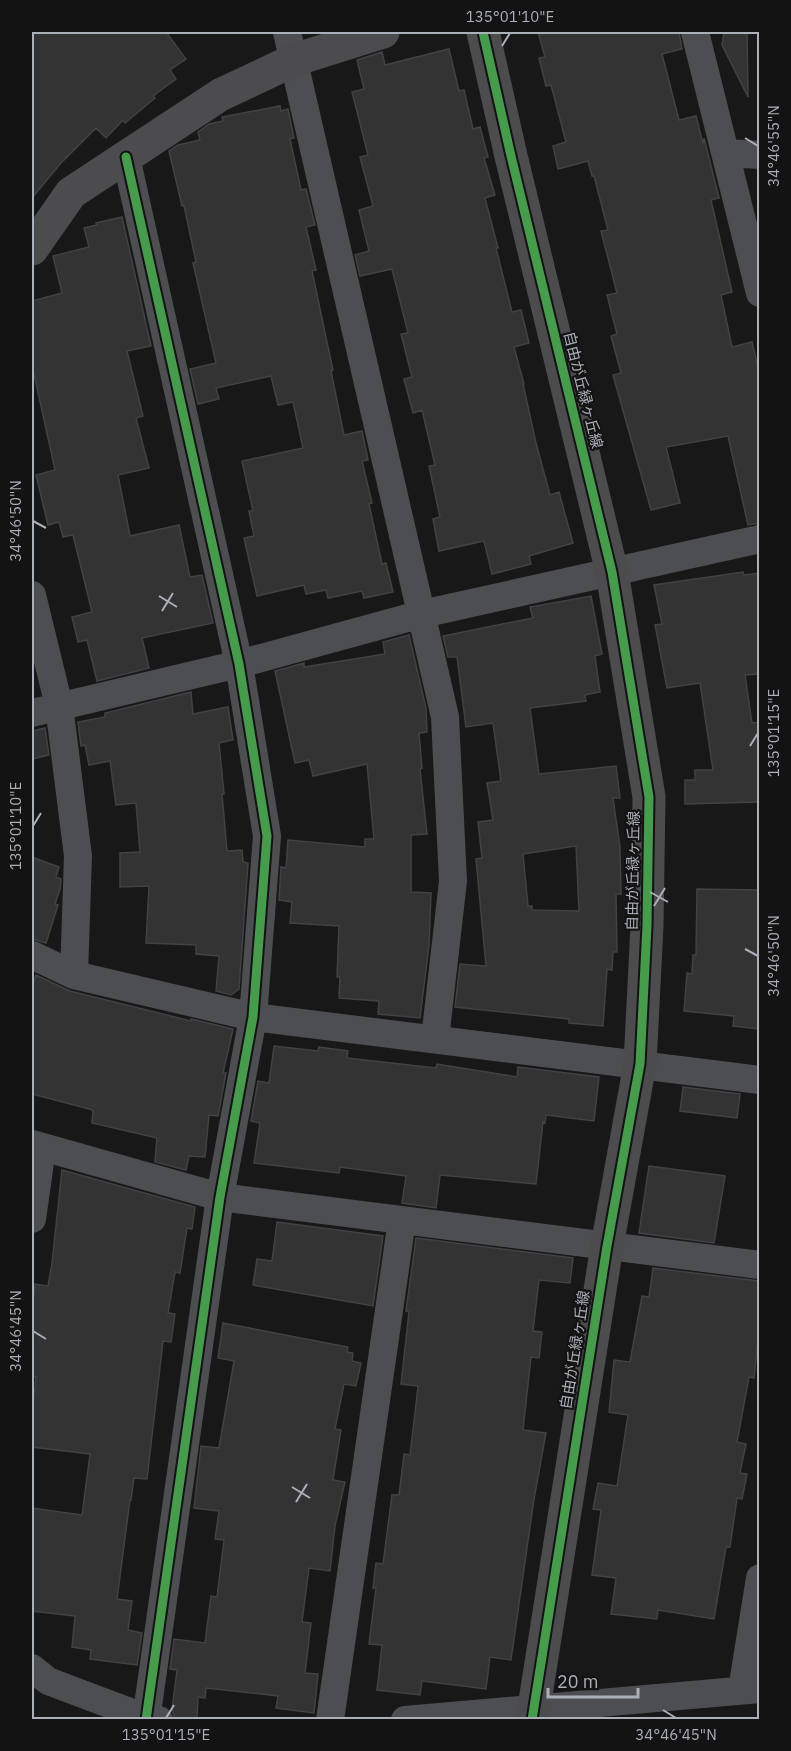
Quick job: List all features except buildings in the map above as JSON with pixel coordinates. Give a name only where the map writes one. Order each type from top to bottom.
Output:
[{"type":"street","points":[[32,249],[71,193],[291,46],[383,32]]},
{"type":"street","name":"自由が丘緑ヶ丘線","points":[[483,32],[612,572],[649,797],[647,926],[640,1064],[607,1246],[533,1714]]},
{"type":"street","points":[[695,32],[759,293]]},
{"type":"street","points":[[291,46],[445,717],[453,881],[435,1040]]},
{"type":"street","points":[[726,153],[759,155]]},
{"type":"street","points":[[32,1668],[48,1681],[150,1719],[220,1197],[253,1017],[267,836],[239,664],[126,157]]},
{"type":"street","points":[[32,713],[239,664],[422,614],[759,539]]},
{"type":"street","points":[[32,595],[59,706],[78,856],[74,975]]},
{"type":"street","points":[[32,955],[74,975],[253,1017],[759,1080]]},
{"type":"street","points":[[32,1219],[37,1146],[220,1197],[759,1265]]},
{"type":"street","points":[[330,1719],[402,1220]]},
{"type":"street","points":[[405,1719],[533,1714],[751,1689],[759,1578]]},
{"type":"cycle path","points":[[483,32],[612,572],[649,797],[647,926],[640,1064],[607,1246],[532,1720]]},
{"type":"cycle path","points":[[126,157],[239,664],[267,836],[253,1017],[220,1197],[146,1720]]}]
